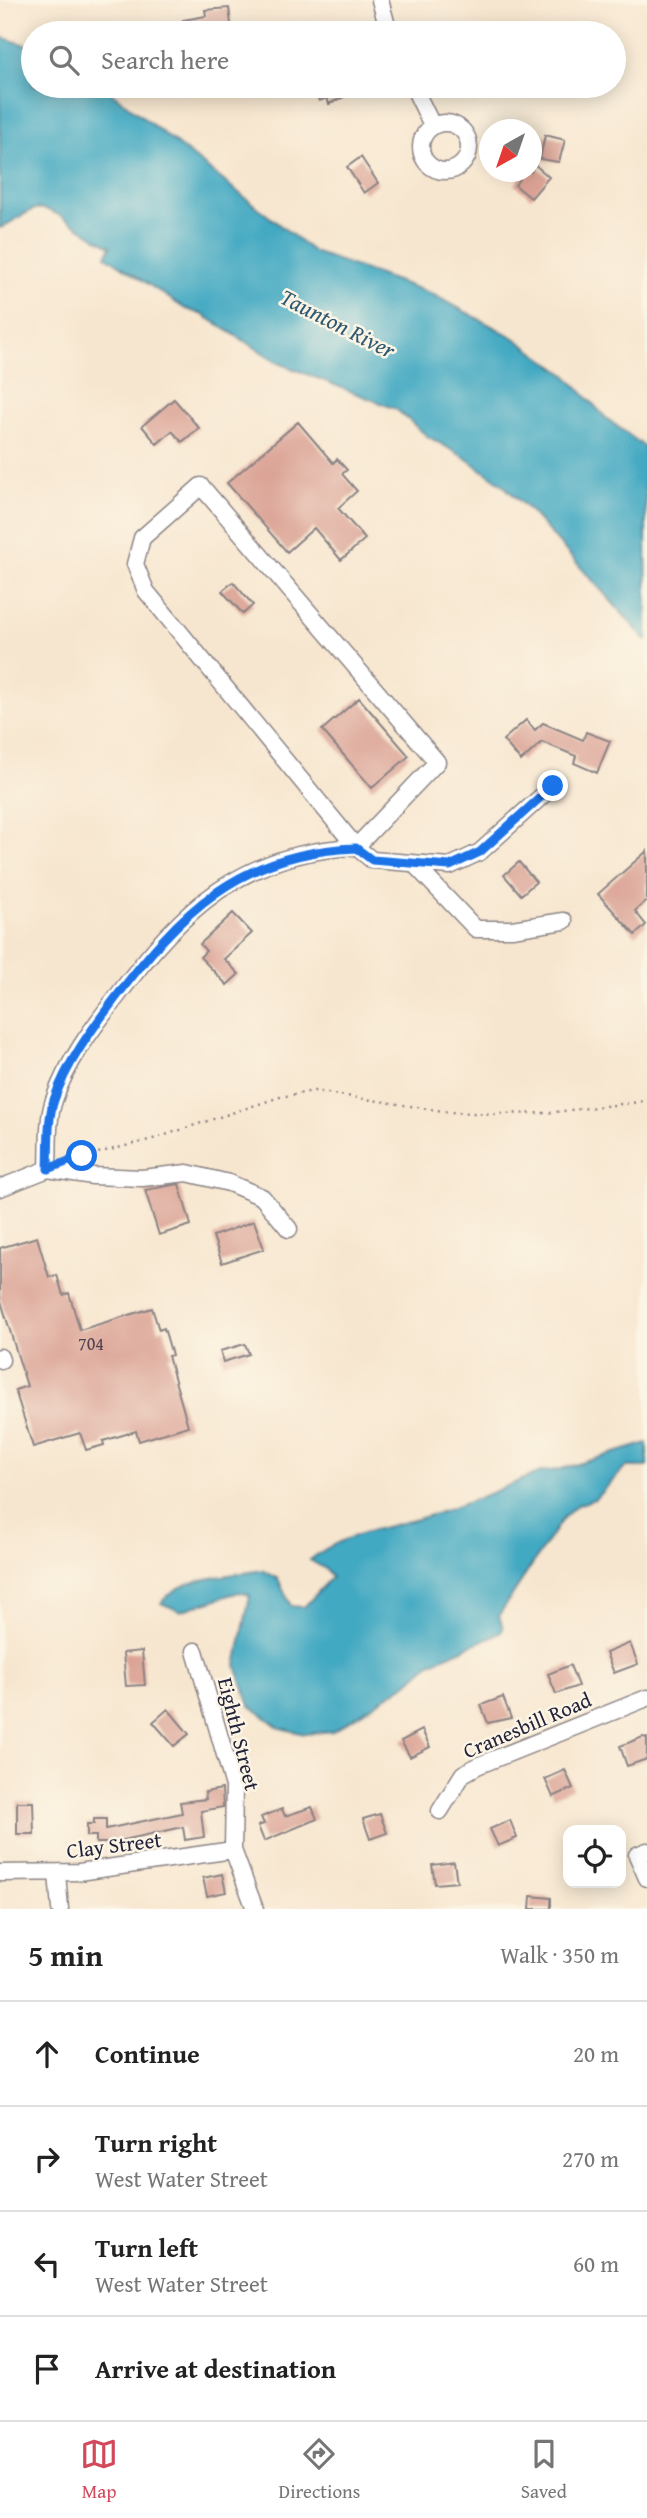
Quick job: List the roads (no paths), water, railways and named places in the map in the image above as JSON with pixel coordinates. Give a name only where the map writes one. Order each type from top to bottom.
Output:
[{"type":"street","points":[[380,0],[386,21]]},
{"type":"street","points":[[419,98],[432,125]]},
{"type":"street","points":[[48,1169],[53,1101],[101,1018],[175,926],[206,898],[261,866],[311,852],[356,848],[437,762],[201,486],[142,538],[135,564],[146,591],[356,848],[372,860],[450,866],[480,852],[553,786]]},
{"type":"street","points":[[414,864],[477,929],[512,929],[564,921]]},
{"type":"street","points":[[0,1188],[48,1169],[93,1176],[142,1178],[187,1173],[229,1183],[262,1197],[289,1229]]},
{"type":"street","name":"Eighth Street","points":[[195,1651],[234,1786],[233,1850],[255,1909]]},
{"type":"street","name":"Cranesbill Road","points":[[440,1811],[463,1774],[477,1766],[647,1698]]},
{"type":"street","name":"Clay Street","points":[[0,1873],[57,1873],[233,1850]]},
{"type":"street","points":[[647,1851],[637,1855],[647,1878]]},
{"type":"street","points":[[57,1873],[60,1909]]},
{"type":"water","name":"Taunton River","points":[[0,37],[21,43],[21,98],[118,98],[314,252],[430,293],[513,337],[566,375],[606,418],[645,447],[647,641],[532,513],[502,484],[464,457],[427,436],[396,409],[281,364],[203,315],[184,308],[106,256],[111,246],[52,212],[35,209],[0,228]]},
{"type":"water","points":[[647,1443],[647,1467],[626,1467],[595,1499],[577,1505],[563,1518],[499,1615],[503,1629],[500,1633],[430,1663],[408,1683],[333,1731],[305,1734],[280,1728],[250,1706],[236,1666],[250,1595],[239,1592],[180,1611],[161,1603],[170,1594],[193,1582],[262,1570],[278,1579],[291,1606],[304,1607],[332,1577],[327,1570],[310,1560],[339,1542],[372,1530],[454,1508],[541,1472],[558,1470]]}]
